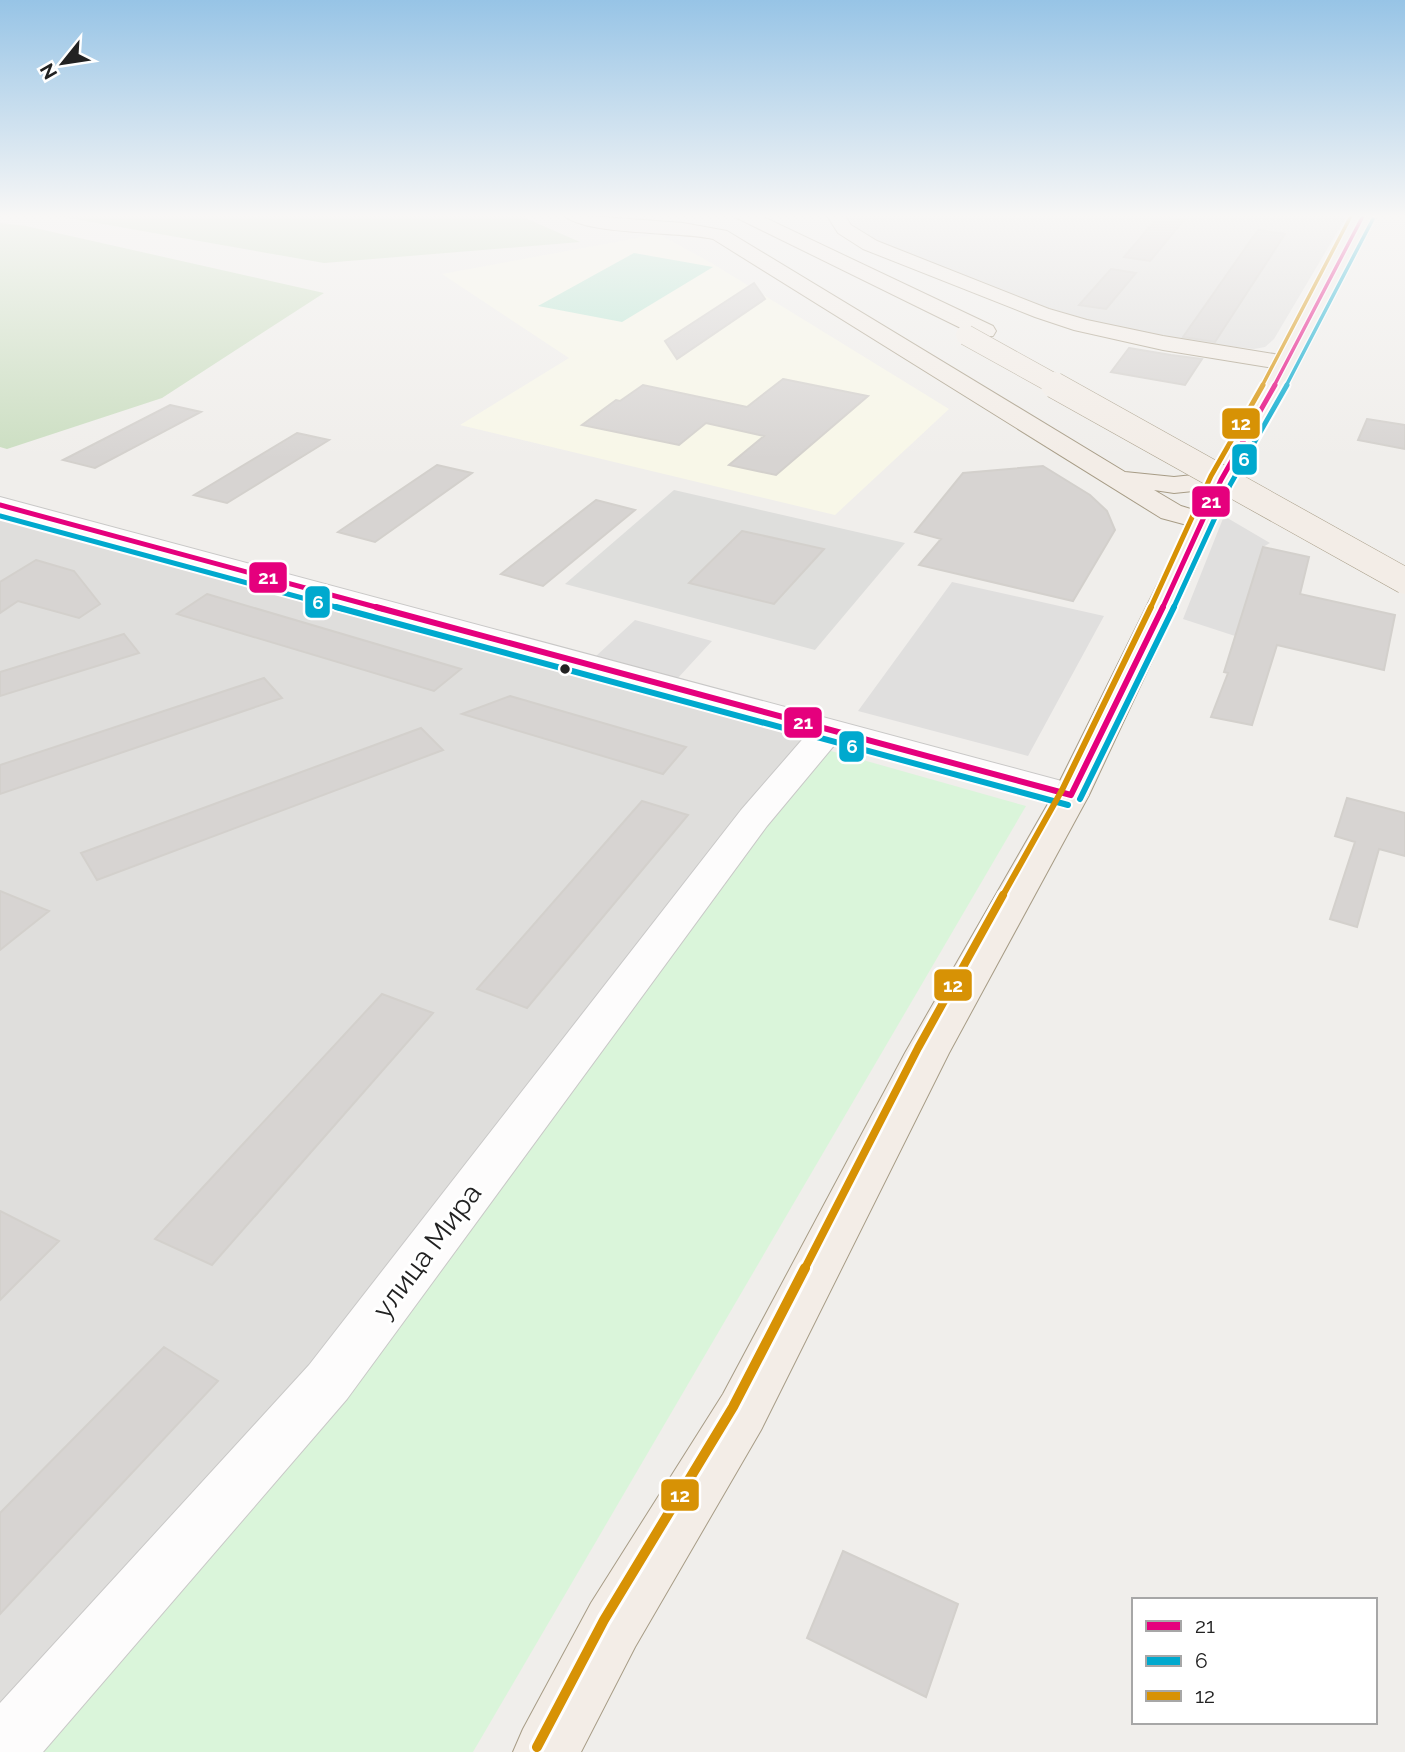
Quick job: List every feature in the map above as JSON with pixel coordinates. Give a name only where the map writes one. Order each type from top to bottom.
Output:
[{"type":"main road","points":[[819,296],[1171,512],[1203,521]]},
{"type":"main road","points":[[898,296],[975,333],[1405,581]]},
{"type":"main road","points":[[902,296],[1405,561]]},
{"type":"main road","points":[[999,296],[1042,313],[1121,335],[1287,363]]},
{"type":"main road","points":[[546,1752],[613,1625],[742,1412],[927,1053],[1071,795],[1221,480],[1322,296]]},
{"type":"main road","points":[[1103,471],[1160,485],[1221,480]]},
{"type":"street","points":[[0,505],[1071,795]]},
{"type":"street","name":"улица Мира","points":[[0,1752],[328,1382],[754,818],[829,730]]},
{"type":"shaded area","points":[[475,296],[765,296],[949,409],[835,515],[460,425],[569,358]]},
{"type":"shaded area","points":[[1012,296],[1300,296],[1274,339],[1265,347],[1254,349],[1171,340],[1053,312]]},
{"type":"shaded area","points":[[674,490],[905,543],[815,650],[565,584]]},
{"type":"shaded area","points":[[0,505],[829,730],[0,1752]]},
{"type":"shaded area","points":[[1224,516],[1270,543],[1263,547],[1235,636],[1183,619]]},
{"type":"shaded area","points":[[952,582],[1104,616],[1028,756],[858,711]]},
{"type":"shaded area","points":[[635,620],[712,641],[677,679],[595,657]]},
{"type":"green space","points":[[0,296],[320,296],[162,398],[7,449],[0,447]]},
{"type":"green space","points":[[557,296],[665,296],[622,322],[538,306]]},
{"type":"green space","points":[[824,749],[1026,806],[473,1752],[39,1752]]},
{"type":"building","points":[[734,296],[763,296],[765,299],[677,359],[665,341]]},
{"type":"building","points":[[1087,296],[1117,296],[1106,309],[1079,305]]},
{"type":"building","points":[[1212,296],[1245,296],[1215,342],[1183,337]]},
{"type":"building","points":[[1129,348],[1202,359],[1185,385],[1111,372]]},
{"type":"building","points":[[783,379],[868,396],[776,475],[729,465],[764,436],[706,423],[679,445],[582,425],[616,400],[620,401],[643,385],[747,407]]},
{"type":"building","points":[[170,405],[201,412],[95,468],[63,460]]},
{"type":"building","points":[[1367,419],[1405,425],[1405,449],[1358,440]]},
{"type":"building","points":[[297,433],[329,440],[227,503],[194,495]]},
{"type":"building","points":[[437,465],[472,473],[375,542],[338,532]]},
{"type":"building","points":[[1043,466],[1090,495],[1107,511],[1115,530],[1073,601],[919,565],[941,539],[915,532],[963,473]]},
{"type":"building","points":[[596,500],[635,510],[543,586],[501,574]]},
{"type":"building","points":[[742,531],[824,549],[774,604],[689,583]]},
{"type":"building","points":[[1263,547],[1309,557],[1300,594],[1395,615],[1384,670],[1277,645],[1252,725],[1211,717],[1228,673],[1224,672]]},
{"type":"building","points":[[36,560],[74,571],[100,604],[79,618],[18,601],[0,613],[0,582]]},
{"type":"building","points":[[207,594],[461,669],[434,691],[177,614]]},
{"type":"building","points":[[124,634],[139,653],[0,696],[0,672]]},
{"type":"building","points":[[264,678],[282,698],[0,794],[0,765]]},
{"type":"building","points":[[510,696],[686,747],[663,774],[462,714]]},
{"type":"building","points":[[421,728],[443,750],[97,880],[81,853]]},
{"type":"building","points":[[1347,798],[1405,813],[1405,856],[1379,849],[1357,927],[1330,919],[1355,842],[1335,836]]},
{"type":"building","points":[[642,801],[688,815],[527,1008],[477,989]]},
{"type":"building","points":[[0,891],[49,911],[0,950]]},
{"type":"building","points":[[382,994],[433,1013],[212,1265],[155,1239]]},
{"type":"building","points":[[0,1211],[59,1241],[0,1300]]},
{"type":"building","points":[[164,1347],[218,1381],[0,1614],[0,1513]]},
{"type":"building","points":[[843,1551],[958,1604],[926,1697],[807,1638]]},
{"type":"transit line","name":"12","points":[[537,1747],[604,1620],[733,1407],[918,1048],[1062,790],[1172,564],[1211,476],[1310,296]]},
{"type":"transit line","name":"21","points":[[1071,795],[1181,569],[1221,480],[1322,296]]},
{"type":"transit line","name":"6","points":[[1080,799],[1191,573],[1230,485],[1333,296]]},
{"type":"transit line","name":"21","points":[[0,505],[1071,795]]},
{"type":"transit line","name":"6","points":[[0,516],[1068,805]]}]
